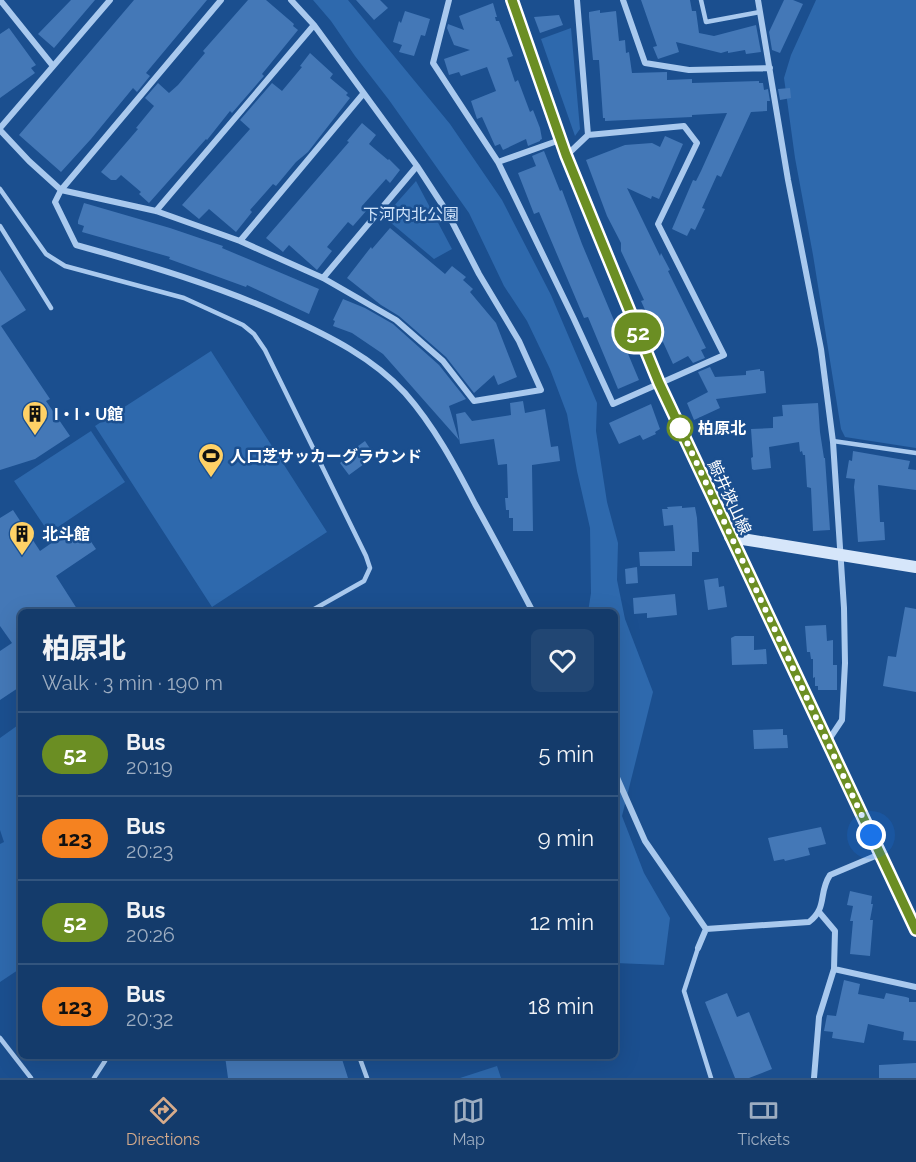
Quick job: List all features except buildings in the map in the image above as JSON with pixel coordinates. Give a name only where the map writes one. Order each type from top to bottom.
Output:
[{"type":"main road","name":"鯨井狭山線","points":[[512,0],[566,155],[659,383],[916,930]]},
{"type":"main road","points":[[730,537],[916,567]]},
{"type":"street","points":[[0,0],[53,66]]},
{"type":"street","points":[[110,0],[0,129],[29,161],[61,190],[156,211],[240,241],[323,278],[387,315],[412,333],[443,361],[474,401],[541,390],[519,341],[479,274],[447,212],[417,166],[314,25],[291,0]]},
{"type":"street","points":[[449,0],[433,63],[498,162],[613,404],[723,355],[658,224],[697,143],[684,126],[588,135],[566,155]]},
{"type":"street","points":[[577,0],[588,135]]},
{"type":"street","points":[[623,0],[645,63],[689,70],[770,68]]},
{"type":"street","points":[[758,0],[788,180],[821,349],[833,441],[845,663],[842,720],[828,742]]},
{"type":"street","points":[[219,1],[61,190],[55,202],[76,245],[155,266],[242,297],[357,352],[381,371],[405,392],[444,445],[531,609]]},
{"type":"street","points":[[156,211],[314,25]]},
{"type":"street","points":[[240,241],[363,94]]},
{"type":"street","points":[[498,162],[561,140]]},
{"type":"street","points":[[323,278],[417,166]]},
{"type":"street","points":[[618,780],[645,841],[706,929]]},
{"type":"street","points":[[706,929],[809,922],[823,904],[826,881],[830,876],[880,854]]},
{"type":"street","points":[[814,1078],[819,1017],[834,969],[835,931],[819,912]]},
{"type":"street","points":[[698,948],[706,929]]},
{"type":"street","points":[[834,969],[916,987]]},
{"type":"lane","points":[[701,0],[706,22],[760,12]]},
{"type":"lane","points":[[0,189],[46,254],[65,266],[183,298],[243,325],[254,334],[265,350],[370,568],[364,581],[314,609]]},
{"type":"lane","points":[[0,226],[51,308]]},
{"type":"lane","points":[[833,441],[916,453]]},
{"type":"lane","points":[[698,948],[684,991],[711,1078]]},
{"type":"lane","points":[[0,1038],[31,1078]]},
{"type":"lane","points":[[360,1059],[367,1078]]},
{"type":"lane","points":[[94,1078],[105,1061]]},
{"type":"green space","points":[[313,0],[348,0],[450,124],[502,200],[551,295],[597,403],[596,431],[607,502],[618,543],[617,580],[625,619],[653,692],[622,816],[644,873],[670,918],[664,965],[618,963],[618,609],[588,609],[591,593],[590,528],[567,414],[550,369],[527,321],[504,286],[469,213],[331,21]]},
{"type":"green space","points":[[816,0],[916,0],[916,448],[845,437],[841,429],[795,158],[784,78],[791,55]]},
{"type":"green space","points":[[571,28],[580,129],[575,136],[541,39]]},
{"type":"green space","name":"下河内北公園","points":[[416,181],[452,249],[434,259],[384,217]]},
{"type":"green space","name":"人口芝サッカーグラウンド","points":[[211,351],[327,532],[212,607],[95,426]]},
{"type":"green space","points":[[91,431],[125,482],[49,533],[14,481]]},
{"type":"green space","points":[[18,725],[18,970],[0,982],[0,844],[4,842],[0,830],[0,738]]},
{"type":"green space","points":[[497,1066],[501,1078],[460,1078]]},
{"type":"bus line","name":"52","points":[[512,0],[566,155],[659,383],[916,930]]},
{"type":"place","name":"柏原北","points":[[680,428]]},
{"type":"place","name":"I・I・U館","points":[[35,437]]},
{"type":"place","name":"人口芝サッカーグラウンド","points":[[211,479]]},
{"type":"place","name":"北斗館","points":[[22,557]]},
{"type":"route","points":[[680,428],[677,421],[871,835]]}]
